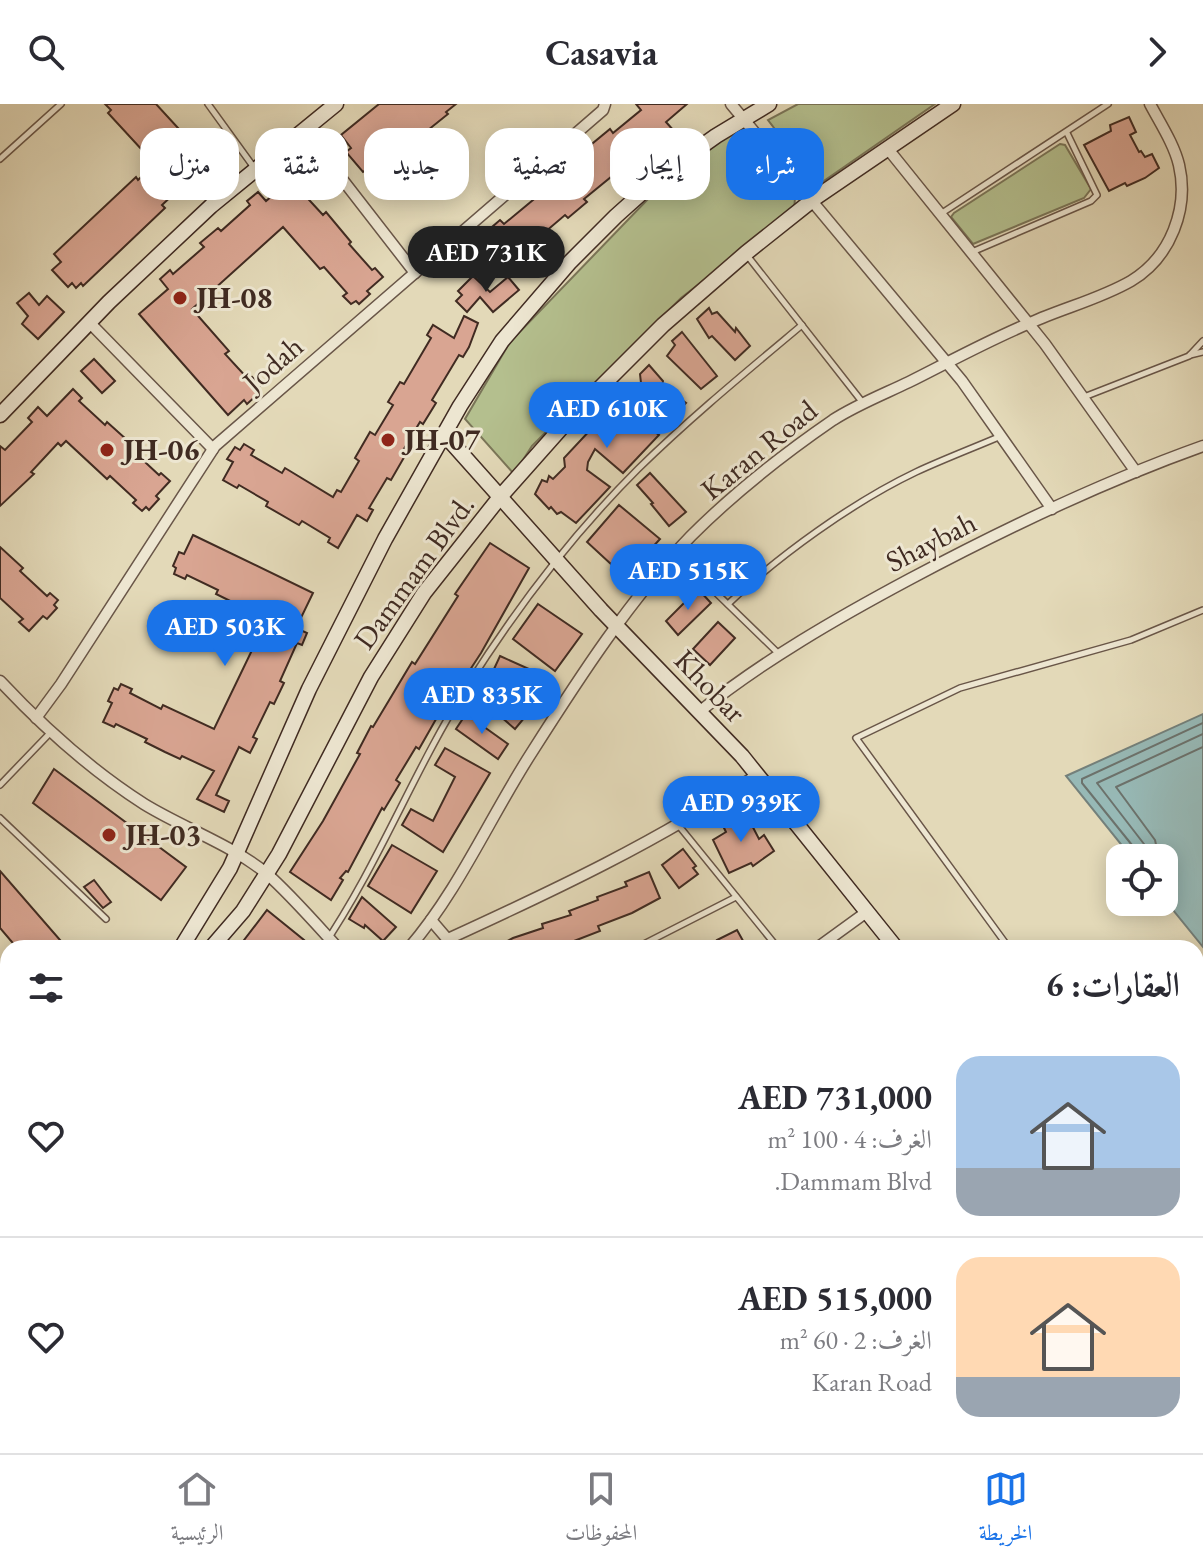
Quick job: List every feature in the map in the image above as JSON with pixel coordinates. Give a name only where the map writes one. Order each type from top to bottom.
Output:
[{"type":"main road","points":[[306,128],[336,104]]},
{"type":"main road","name":"Dammam Blvd.","points":[[186,940],[212,901],[236,854],[309,689],[385,539],[444,434],[502,341],[570,262],[664,173],[769,104]]},
{"type":"main road","name":"Dammam Blvd.","points":[[218,940],[243,911],[266,874],[371,677],[424,593],[500,497],[570,418],[653,335],[746,253],[811,201],[953,104]]},
{"type":"main road","points":[[0,415],[89,322],[211,206],[255,171]]},
{"type":"main road","name":"Khobar","points":[[444,434],[617,628],[757,775],[890,940]]},
{"type":"street","name":"Jodah","points":[[36,718],[213,449],[603,110],[605,104]]},
{"type":"street","points":[[731,104],[947,363],[1052,509]]},
{"type":"street","name":"Karan Road","points":[[415,940],[496,817],[530,755],[617,628],[692,536],[785,455],[837,418],[1028,323],[1135,279],[1166,247],[1178,220],[1183,194],[1178,163],[1150,104]]},
{"type":"street","points":[[888,149],[1028,323],[1136,472]]},
{"type":"street","points":[[348,187],[415,273]]},
{"type":"street","points":[[89,322],[213,449]]},
{"type":"street","name":"Shaybah","points":[[699,712],[780,654],[950,557],[1136,472],[1203,446]]},
{"type":"street","points":[[0,681],[51,732],[142,803],[236,854],[266,874],[323,940]]},
{"type":"street","points":[[459,940],[679,826],[757,775]]},
{"type":"street","points":[[828,940],[868,911]]},
{"type":"street","points":[[431,920],[448,940]]},
{"type":"lane","points":[[0,159],[61,104]]},
{"type":"lane","points":[[208,104],[255,169]]},
{"type":"lane","points":[[940,215],[1108,104]]},
{"type":"lane","points":[[971,252],[1091,201],[1097,195],[1067,133]]},
{"type":"lane","points":[[746,253],[864,404]]},
{"type":"lane","points":[[328,940],[392,829],[465,689],[556,561],[637,470],[733,382],[802,325]]},
{"type":"lane","points":[[1189,356],[1203,341]]},
{"type":"lane","points":[[1084,397],[1203,352]]},
{"type":"lane","points":[[728,604],[780,558],[858,506],[913,473],[1002,436]]},
{"type":"lane","points":[[676,554],[780,654]]},
{"type":"lane","points":[[1003,940],[856,738],[960,688],[1131,640],[1203,610]]},
{"type":"lane","points":[[0,785],[51,732]]},
{"type":"lane","points":[[0,818],[106,919]]},
{"type":"lane","points":[[679,826],[771,940]]},
{"type":"lane","points":[[652,940],[736,897]]},
{"type":"green space","points":[[798,104],[935,104],[824,181],[824,128],[774,128],[768,120]]},
{"type":"green space","points":[[726,138],[726,200],[795,200],[794,210],[681,298],[532,446],[514,474],[465,419],[510,342],[647,200],[710,200],[710,148]]},
{"type":"green space","points":[[1060,144],[1065,145],[1091,189],[1084,198],[973,244],[951,217],[954,213]]},
{"type":"water","points":[[1203,714],[1203,940],[1197,940],[1178,916],[1178,844],[1121,844],[1066,776]]},
{"type":"building","points":[[105,104],[156,104],[178,128],[140,128],[140,148],[108,113],[111,110]]},
{"type":"building","points":[[379,104],[456,104],[431,128],[364,128],[363,172],[348,154],[351,148],[348,129]]},
{"type":"building","points":[[636,104],[687,104],[666,122],[671,128],[619,128],[641,110]]},
{"type":"building","points":[[1129,117],[1136,132],[1130,135],[1139,152],[1145,157],[1152,154],[1159,168],[1145,178],[1109,191],[1084,145],[1111,131],[1110,125]]},
{"type":"building","points":[[610,129],[610,178],[594,191],[594,142]]},
{"type":"building","points":[[136,177],[140,178],[140,200],[167,200],[162,205],[165,208],[83,286],[81,283],[76,288],[72,283],[68,287],[52,270],[61,262],[54,254]]},
{"type":"building","name":"JH-08","points":[[255,194],[255,200],[309,200],[323,215],[326,212],[351,242],[349,244],[372,270],[375,268],[383,277],[367,291],[370,294],[359,304],[356,301],[351,304],[343,296],[347,293],[324,267],[320,269],[283,227],[192,309],[229,351],[225,354],[249,380],[252,377],[260,386],[256,390],[259,393],[247,404],[244,400],[228,415],[139,314],[168,289],[160,279],[170,270],[173,274],[204,247],[200,243],[218,228],[221,231],[250,205],[247,201]]},
{"type":"building","points":[[533,200],[587,202],[568,218],[565,215],[525,249],[528,252],[518,260],[516,256],[498,269],[492,260],[508,248],[492,227],[500,220],[504,224]]},
{"type":"building","points":[[473,276],[490,292],[508,277],[519,290],[493,312],[480,297],[467,312],[456,301],[462,295],[458,291]]},
{"type":"building","points":[[29,293],[39,305],[47,296],[64,312],[38,339],[22,324],[28,316],[17,303]]},
{"type":"building","points":[[709,308],[712,314],[717,312],[735,332],[736,328],[750,346],[735,360],[712,336],[709,338],[697,319]]},
{"type":"building","name":"JH-07","points":[[464,316],[478,323],[469,347],[463,357],[459,355],[432,400],[436,403],[402,452],[406,454],[391,480],[387,478],[369,508],[373,510],[367,521],[357,515],[338,548],[328,542],[330,538],[302,521],[299,525],[266,506],[268,502],[239,485],[237,488],[223,480],[233,462],[227,459],[235,447],[240,450],[244,444],[254,450],[251,455],[282,473],[285,468],[333,497],[337,490],[341,492],[359,461],[355,458],[370,432],[375,435],[393,405],[388,402],[400,382],[404,384],[431,338],[427,335],[433,325],[454,338]]},
{"type":"building","points":[[682,332],[717,376],[701,389],[667,356],[675,345],[672,341]]},
{"type":"building","points":[[94,359],[115,381],[102,393],[81,371]]},
{"type":"building","points":[[649,365],[663,381],[662,386],[686,403],[672,418],[639,391],[636,418],[659,435],[623,473],[595,449],[587,470],[610,487],[576,523],[561,512],[557,514],[551,507],[549,509],[535,494],[542,480],[547,482],[549,476],[553,479],[565,467],[564,458],[594,426],[598,430],[614,415],[613,405],[641,383],[640,374]]},
{"type":"building","name":"JH-06","points":[[73,389],[82,398],[79,401],[127,440],[136,449],[133,451],[159,475],[161,473],[170,481],[156,496],[159,499],[149,510],[146,507],[142,511],[133,503],[136,500],[110,476],[107,479],[66,441],[61,446],[58,443],[31,472],[34,474],[0,506],[0,446],[5,450],[32,422],[28,418],[38,407],[47,416]]},
{"type":"building","points":[[650,473],[686,512],[669,526],[637,485]]},
{"type":"building","points":[[619,505],[660,539],[625,577],[587,542]]},
{"type":"building","points":[[193,535],[313,593],[296,628],[307,633],[302,645],[297,643],[280,681],[284,683],[274,704],[270,702],[253,737],[257,739],[250,753],[239,747],[216,795],[229,801],[224,812],[197,799],[214,771],[182,756],[180,759],[165,752],[116,724],[114,727],[103,722],[112,703],[108,701],[114,688],[118,690],[121,684],[132,689],[130,693],[161,709],[163,705],[214,729],[267,619],[216,594],[218,590],[187,575],[185,579],[174,574],[176,568],[173,566],[179,552],[184,554]]},
{"type":"building","points":[[490,543],[529,568],[481,653],[464,679],[460,677],[419,749],[416,747],[396,780],[400,783],[384,810],[382,808],[348,872],[340,878],[343,880],[331,900],[290,872],[323,821],[360,754],[357,753],[371,726],[412,662],[415,664],[458,596],[455,594]]},
{"type":"building","points":[[0,547],[47,596],[50,593],[58,600],[54,605],[57,608],[47,619],[43,616],[29,631],[19,622],[23,619],[0,598]]},
{"type":"building","points":[[698,589],[711,603],[678,635],[666,621]]},
{"type":"building","points":[[538,604],[582,634],[555,671],[513,639]]},
{"type":"building","points":[[718,622],[735,638],[710,665],[693,649]]},
{"type":"building","points":[[500,656],[549,678],[530,711],[515,729],[493,710],[495,708],[476,695],[486,680],[488,682]]},
{"type":"building","points":[[466,714],[508,744],[498,759],[456,729]]},
{"type":"building","points":[[445,748],[490,773],[443,852],[402,825],[411,809],[433,821],[455,777],[435,765]]},
{"type":"building","name":"JH-03","points":[[54,769],[186,867],[161,900],[33,803]]},
{"type":"building","points":[[745,812],[759,839],[764,835],[774,851],[753,866],[751,863],[729,873],[713,840],[726,832],[722,824]]},
{"type":"building","points":[[392,845],[437,871],[411,913],[368,886]]},
{"type":"building","points":[[683,849],[696,866],[693,868],[698,874],[679,888],[662,865]]},
{"type":"building","points":[[0,871],[60,940],[10,940],[0,928]]},
{"type":"building","points":[[649,872],[660,898],[598,926],[600,931],[577,940],[509,940],[543,928],[542,924],[571,915],[569,911],[627,886],[625,882]]},
{"type":"building","points":[[94,880],[111,902],[103,908],[84,887]]},
{"type":"building","points":[[362,897],[396,927],[382,940],[365,925],[364,928],[349,919]]},
{"type":"building","points":[[267,910],[304,940],[244,940]]},
{"type":"building","points":[[737,930],[743,940],[717,940]]},
{"type":"place","name":"JH-08","points":[[180,298]]},
{"type":"place","name":"JH-07","points":[[388,440]]},
{"type":"place","name":"JH-06","points":[[107,450]]},
{"type":"place","name":"JH-03","points":[[109,835]]}]
